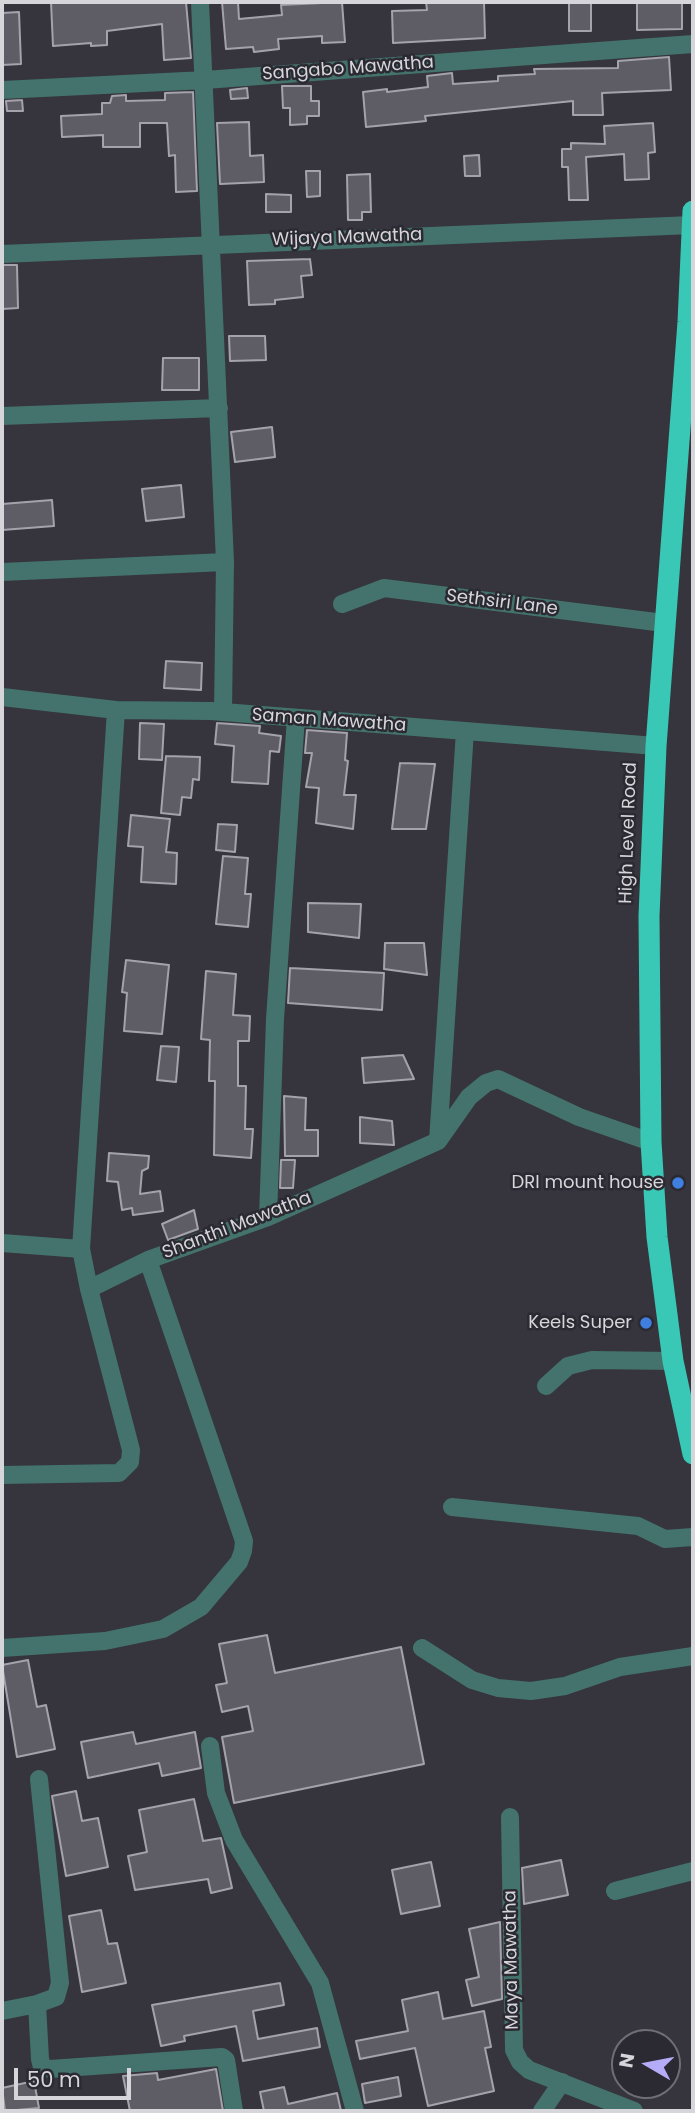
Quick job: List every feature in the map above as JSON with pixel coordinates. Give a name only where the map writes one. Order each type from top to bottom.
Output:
[{"type":"highway","name":"High Level Road","points":[[693,217],[691,324],[664,623],[649,916],[651,1142],[657,1237],[673,1361],[693,1454]]},
{"type":"street","points":[[200,2],[225,562],[223,712]]},
{"type":"street","name":"Sangabo Mawatha","points":[[2,90],[205,80],[693,44]]},
{"type":"street","name":"Wijaya Mawatha","points":[[2,254],[693,217]]},
{"type":"street","points":[[2,416],[219,408]]},
{"type":"street","points":[[2,572],[225,562]]},
{"type":"street","name":"Sethsiri Lane","points":[[342,604],[384,588],[664,623]]},
{"type":"street","name":"Saman Mawatha","points":[[2,697],[116,710],[223,712],[656,746]]},
{"type":"street","points":[[2,1475],[119,1473],[130,1462],[131,1450],[81,1249],[116,710]]},
{"type":"street","points":[[268,1217],[275,1019],[296,718]]},
{"type":"street","points":[[438,1141],[465,731]]},
{"type":"street","points":[[438,1141],[469,1097],[486,1083],[498,1079],[579,1117],[651,1142]]},
{"type":"street","name":"Shanthi Mawatha","points":[[89,1289],[148,1260],[268,1217],[438,1141]]},
{"type":"street","points":[[2,1244],[81,1249]]},
{"type":"street","points":[[2,1648],[105,1642],[163,1629],[201,1607],[239,1562],[244,1541],[148,1260]]},
{"type":"street","points":[[546,1386],[568,1366],[592,1360],[673,1361]]},
{"type":"street","points":[[452,1507],[638,1526],[665,1539],[693,1538]]},
{"type":"street","points":[[422,1648],[472,1680],[498,1688],[531,1691],[565,1686],[620,1667],[693,1656]]},
{"type":"street","points":[[209,1746],[216,1793],[234,1840],[320,1983],[355,2111]]},
{"type":"street","points":[[2,2011],[37,2004],[56,1997],[60,1992],[39,1779]]},
{"type":"street","name":"Maya Mawatha","points":[[510,1817],[514,2050],[520,2062],[529,2070],[634,2111]]},
{"type":"street","points":[[615,1891],[693,1871]]},
{"type":"street","points":[[37,2004],[42,2067],[50,2069],[222,2057],[226,2060],[233,2111]]},
{"type":"street","points":[[542,2111],[562,2082]]},
{"type":"building","points":[[51,2],[186,2],[191,58],[164,60],[162,24],[107,31],[107,45],[91,46],[91,43],[53,46]]},
{"type":"building","points":[[222,2],[238,2],[239,19],[282,15],[281,5],[342,2],[345,42],[322,43],[322,36],[278,39],[279,49],[254,52],[253,47],[226,49]]},
{"type":"building","points":[[426,2],[484,2],[485,38],[393,43],[392,11],[427,10]]},
{"type":"building","points":[[569,2],[591,2],[591,31],[569,31]]},
{"type":"building","points":[[637,2],[682,2],[682,29],[637,30]]},
{"type":"building","points":[[19,12],[21,64],[2,65],[2,13]]},
{"type":"building","points":[[669,57],[671,90],[602,93],[603,115],[573,115],[573,101],[425,116],[426,121],[366,127],[363,92],[428,87],[427,76],[452,73],[453,84],[498,81],[498,76],[535,74],[534,69],[618,68],[618,61]]},
{"type":"building","points":[[282,86],[311,86],[311,101],[319,101],[319,116],[307,116],[307,124],[290,125],[290,108],[283,108]]},
{"type":"building","points":[[247,88],[248,98],[231,99],[230,90]]},
{"type":"building","points":[[193,92],[197,191],[176,192],[175,155],[169,156],[167,123],[140,123],[140,147],[103,147],[103,135],[62,137],[61,116],[102,114],[102,103],[110,103],[112,96],[126,95],[126,101],[165,100],[165,93]]},
{"type":"building","points":[[22,100],[23,111],[7,111],[6,101]]},
{"type":"building","points":[[249,122],[250,156],[263,155],[264,182],[220,184],[217,123]]},
{"type":"building","points":[[653,123],[655,152],[648,153],[649,179],[625,180],[624,154],[586,157],[588,200],[569,200],[568,167],[562,167],[562,149],[571,149],[571,143],[605,144],[604,126]]},
{"type":"building","points":[[479,155],[480,176],[465,176],[464,156]]},
{"type":"building","points":[[306,171],[320,171],[320,196],[307,197]]},
{"type":"building","points":[[370,174],[371,212],[362,212],[362,220],[348,220],[347,175]]},
{"type":"building","points":[[266,194],[291,195],[291,212],[266,212]]},
{"type":"building","points":[[310,259],[312,275],[301,276],[303,297],[275,300],[275,304],[249,305],[247,261]]},
{"type":"building","points":[[2,265],[17,265],[18,308],[2,309]]},
{"type":"building","points":[[229,336],[265,336],[266,360],[230,361]]},
{"type":"building","points":[[163,358],[199,358],[199,390],[162,390]]},
{"type":"building","points":[[272,427],[275,457],[235,462],[231,432]]},
{"type":"building","points":[[181,485],[184,517],[146,521],[142,489]]},
{"type":"building","points":[[52,500],[54,526],[2,530],[2,504]]},
{"type":"building","points":[[166,661],[202,663],[201,690],[164,688]]},
{"type":"building","points":[[140,723],[164,724],[162,760],[139,759]]},
{"type":"building","points":[[217,723],[260,726],[259,733],[281,736],[279,752],[270,751],[268,784],[232,782],[234,746],[215,744]]},
{"type":"building","points":[[307,730],[347,733],[345,760],[348,761],[344,795],[356,795],[353,829],[316,823],[319,788],[306,787],[312,753],[305,753]]},
{"type":"building","points":[[166,756],[200,757],[199,780],[193,779],[191,798],[182,797],[180,815],[161,813]]},
{"type":"building","points":[[400,763],[435,764],[426,829],[392,829]]},
{"type":"building","points":[[131,815],[170,819],[166,852],[177,853],[176,884],[141,882],[143,847],[128,846]]},
{"type":"building","points":[[218,824],[237,825],[235,852],[216,850]]},
{"type":"building","points":[[223,856],[248,858],[245,894],[251,894],[248,927],[216,924]]},
{"type":"building","points":[[308,903],[361,904],[359,938],[308,932]]},
{"type":"building","points":[[385,943],[424,943],[427,975],[384,969]]},
{"type":"building","points":[[126,960],[169,965],[162,1034],[124,1031],[127,993],[122,992]]},
{"type":"building","points":[[290,968],[384,973],[382,1010],[288,1003]]},
{"type":"building","points":[[206,971],[236,974],[233,1015],[250,1016],[249,1041],[238,1041],[238,1086],[246,1086],[245,1129],[253,1129],[251,1158],[214,1155],[215,1081],[209,1081],[210,1040],[201,1039]]},
{"type":"building","points":[[161,1046],[179,1047],[176,1082],[157,1080]]},
{"type":"building","points":[[403,1055],[414,1079],[364,1083],[362,1058]]},
{"type":"building","points":[[284,1096],[306,1098],[305,1130],[318,1130],[318,1156],[285,1156]]},
{"type":"building","points":[[360,1117],[392,1121],[394,1145],[360,1143]]},
{"type":"building","points":[[109,1153],[149,1156],[148,1168],[142,1171],[140,1194],[160,1191],[163,1211],[133,1215],[132,1208],[122,1210],[118,1182],[107,1181]]},
{"type":"building","points":[[281,1160],[295,1160],[293,1188],[280,1188]]},
{"type":"building","points":[[194,1210],[198,1229],[168,1240],[162,1224]]},
{"type":"building","points":[[267,1635],[275,1673],[401,1647],[424,1764],[234,1803],[222,1737],[253,1731],[248,1706],[222,1712],[216,1685],[227,1683],[219,1644]]},
{"type":"building","points":[[28,1660],[37,1707],[46,1705],[55,1749],[17,1757],[2,1665]]},
{"type":"building","points":[[133,1732],[136,1744],[195,1732],[201,1768],[162,1776],[159,1763],[88,1778],[81,1742]]},
{"type":"building","points":[[76,1791],[82,1821],[98,1818],[108,1867],[66,1876],[52,1796]]},
{"type":"building","points":[[194,1799],[203,1841],[221,1838],[232,1888],[211,1893],[208,1879],[135,1890],[128,1856],[147,1852],[139,1810]]},
{"type":"building","points":[[561,1860],[568,1895],[524,1904],[522,1868]]},
{"type":"building","points":[[431,1862],[440,1906],[401,1914],[392,1870]]},
{"type":"building","points":[[101,1910],[108,1944],[117,1943],[126,1983],[82,1992],[69,1916]]},
{"type":"building","points":[[500,1922],[502,1999],[472,2006],[466,1980],[479,1977],[469,1929]]},
{"type":"building","points":[[280,1983],[284,2005],[253,2011],[258,2039],[317,2028],[320,2047],[243,2061],[236,2026],[184,2036],[185,2041],[161,2046],[152,2005]]},
{"type":"building","points":[[438,1992],[443,2019],[484,2011],[491,2047],[485,2048],[494,2091],[428,2106],[415,2048],[360,2059],[356,2041],[408,2031],[402,2000]]},
{"type":"building","points":[[216,2069],[223,2111],[130,2111],[123,2076],[157,2073],[158,2080]]},
{"type":"building","points":[[398,2077],[401,2096],[365,2103],[362,2084]]},
{"type":"building","points":[[34,2081],[39,2108],[5,2111],[2,2088]]},
{"type":"building","points":[[284,2087],[288,2104],[337,2093],[341,2111],[264,2111],[260,2092]]},
{"type":"place","name":"DRI mount house","points":[[678,1183]]},
{"type":"place","name":"Keels Super","points":[[646,1323]]}]
